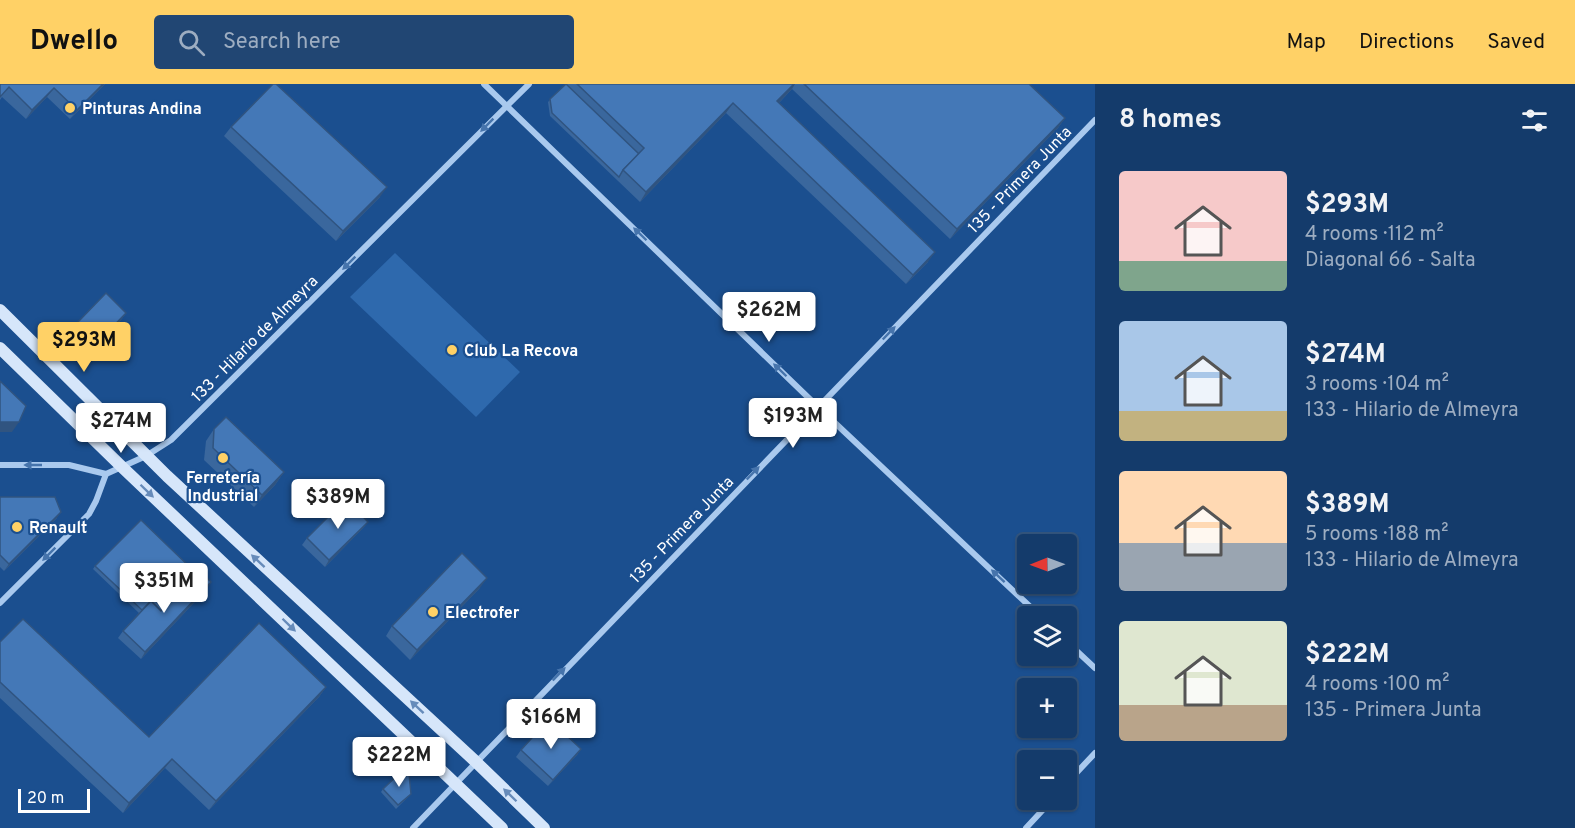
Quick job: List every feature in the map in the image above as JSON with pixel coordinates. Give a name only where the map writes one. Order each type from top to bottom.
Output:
[{"type":"main road","points":[[0,310],[146,456],[475,761],[544,828]]},
{"type":"main road","points":[[0,348],[502,828]]},
{"type":"street","points":[[484,84],[817,406],[1029,606]]},
{"type":"street","name":"133 - Hilario de Almeyra","points":[[106,474],[146,456],[171,440],[529,84]]},
{"type":"street","name":"135 - Primera Junta","points":[[413,828],[475,761],[1095,120]]},
{"type":"street","points":[[0,465],[69,465],[106,474],[89,514],[0,603]]},
{"type":"street","points":[[1077,651],[1095,668]]},
{"type":"street","points":[[1077,772],[1095,753]]},
{"type":"street","points":[[1026,828],[1043,810]]},
{"type":"shaded area","name":"Club La Recova","points":[[395,253],[520,372],[476,417],[350,297]]},
{"type":"building","name":"Pinturas Andina","points":[[0,84],[103,84],[77,110],[54,88],[32,110],[9,87],[0,97]]},
{"type":"building","points":[[273,84],[276,84],[387,187],[343,231],[231,127]]},
{"type":"building","points":[[566,84],[639,154],[619,177],[552,113],[550,99]]},
{"type":"building","points":[[577,84],[794,84],[777,101],[935,252],[913,275],[733,103],[646,192],[623,170],[644,148]]},
{"type":"building","points":[[804,84],[1029,84],[1065,118],[957,229]]},
{"type":"building","points":[[106,293],[126,313],[98,342],[78,322]]},
{"type":"building","points":[[0,381],[26,406],[19,422],[0,422]]},
{"type":"building","points":[[226,417],[284,472],[262,495],[213,448],[214,429]]},
{"type":"building","points":[[0,497],[55,497],[61,512],[9,564],[0,555]]},
{"type":"building","points":[[346,499],[368,522],[329,560],[307,538]]},
{"type":"building","points":[[141,520],[197,574],[161,611],[151,601],[142,610],[95,566]]},
{"type":"building","name":"Electrofer","points":[[462,553],[487,578],[417,650],[392,626]]},
{"type":"building","points":[[200,571],[211,582],[145,652],[123,631],[151,601],[161,611]]},
{"type":"building","points":[[23,619],[149,737],[259,623],[326,687],[216,801],[172,759],[129,803],[0,682],[0,642]]},
{"type":"building","points":[[549,719],[581,749],[553,780],[521,750]]},
{"type":"building","points":[[404,769],[409,774],[411,794],[398,805],[383,789]]},
{"type":"place","name":"Pinturas Andina","points":[[70,108]]},
{"type":"place","name":"Club La Recova","points":[[452,350]]},
{"type":"place","name":"Ferretería Industrial","points":[[223,458]]},
{"type":"place","name":"Renault","points":[[17,527]]},
{"type":"place","name":"Electrofer","points":[[433,612]]}]
